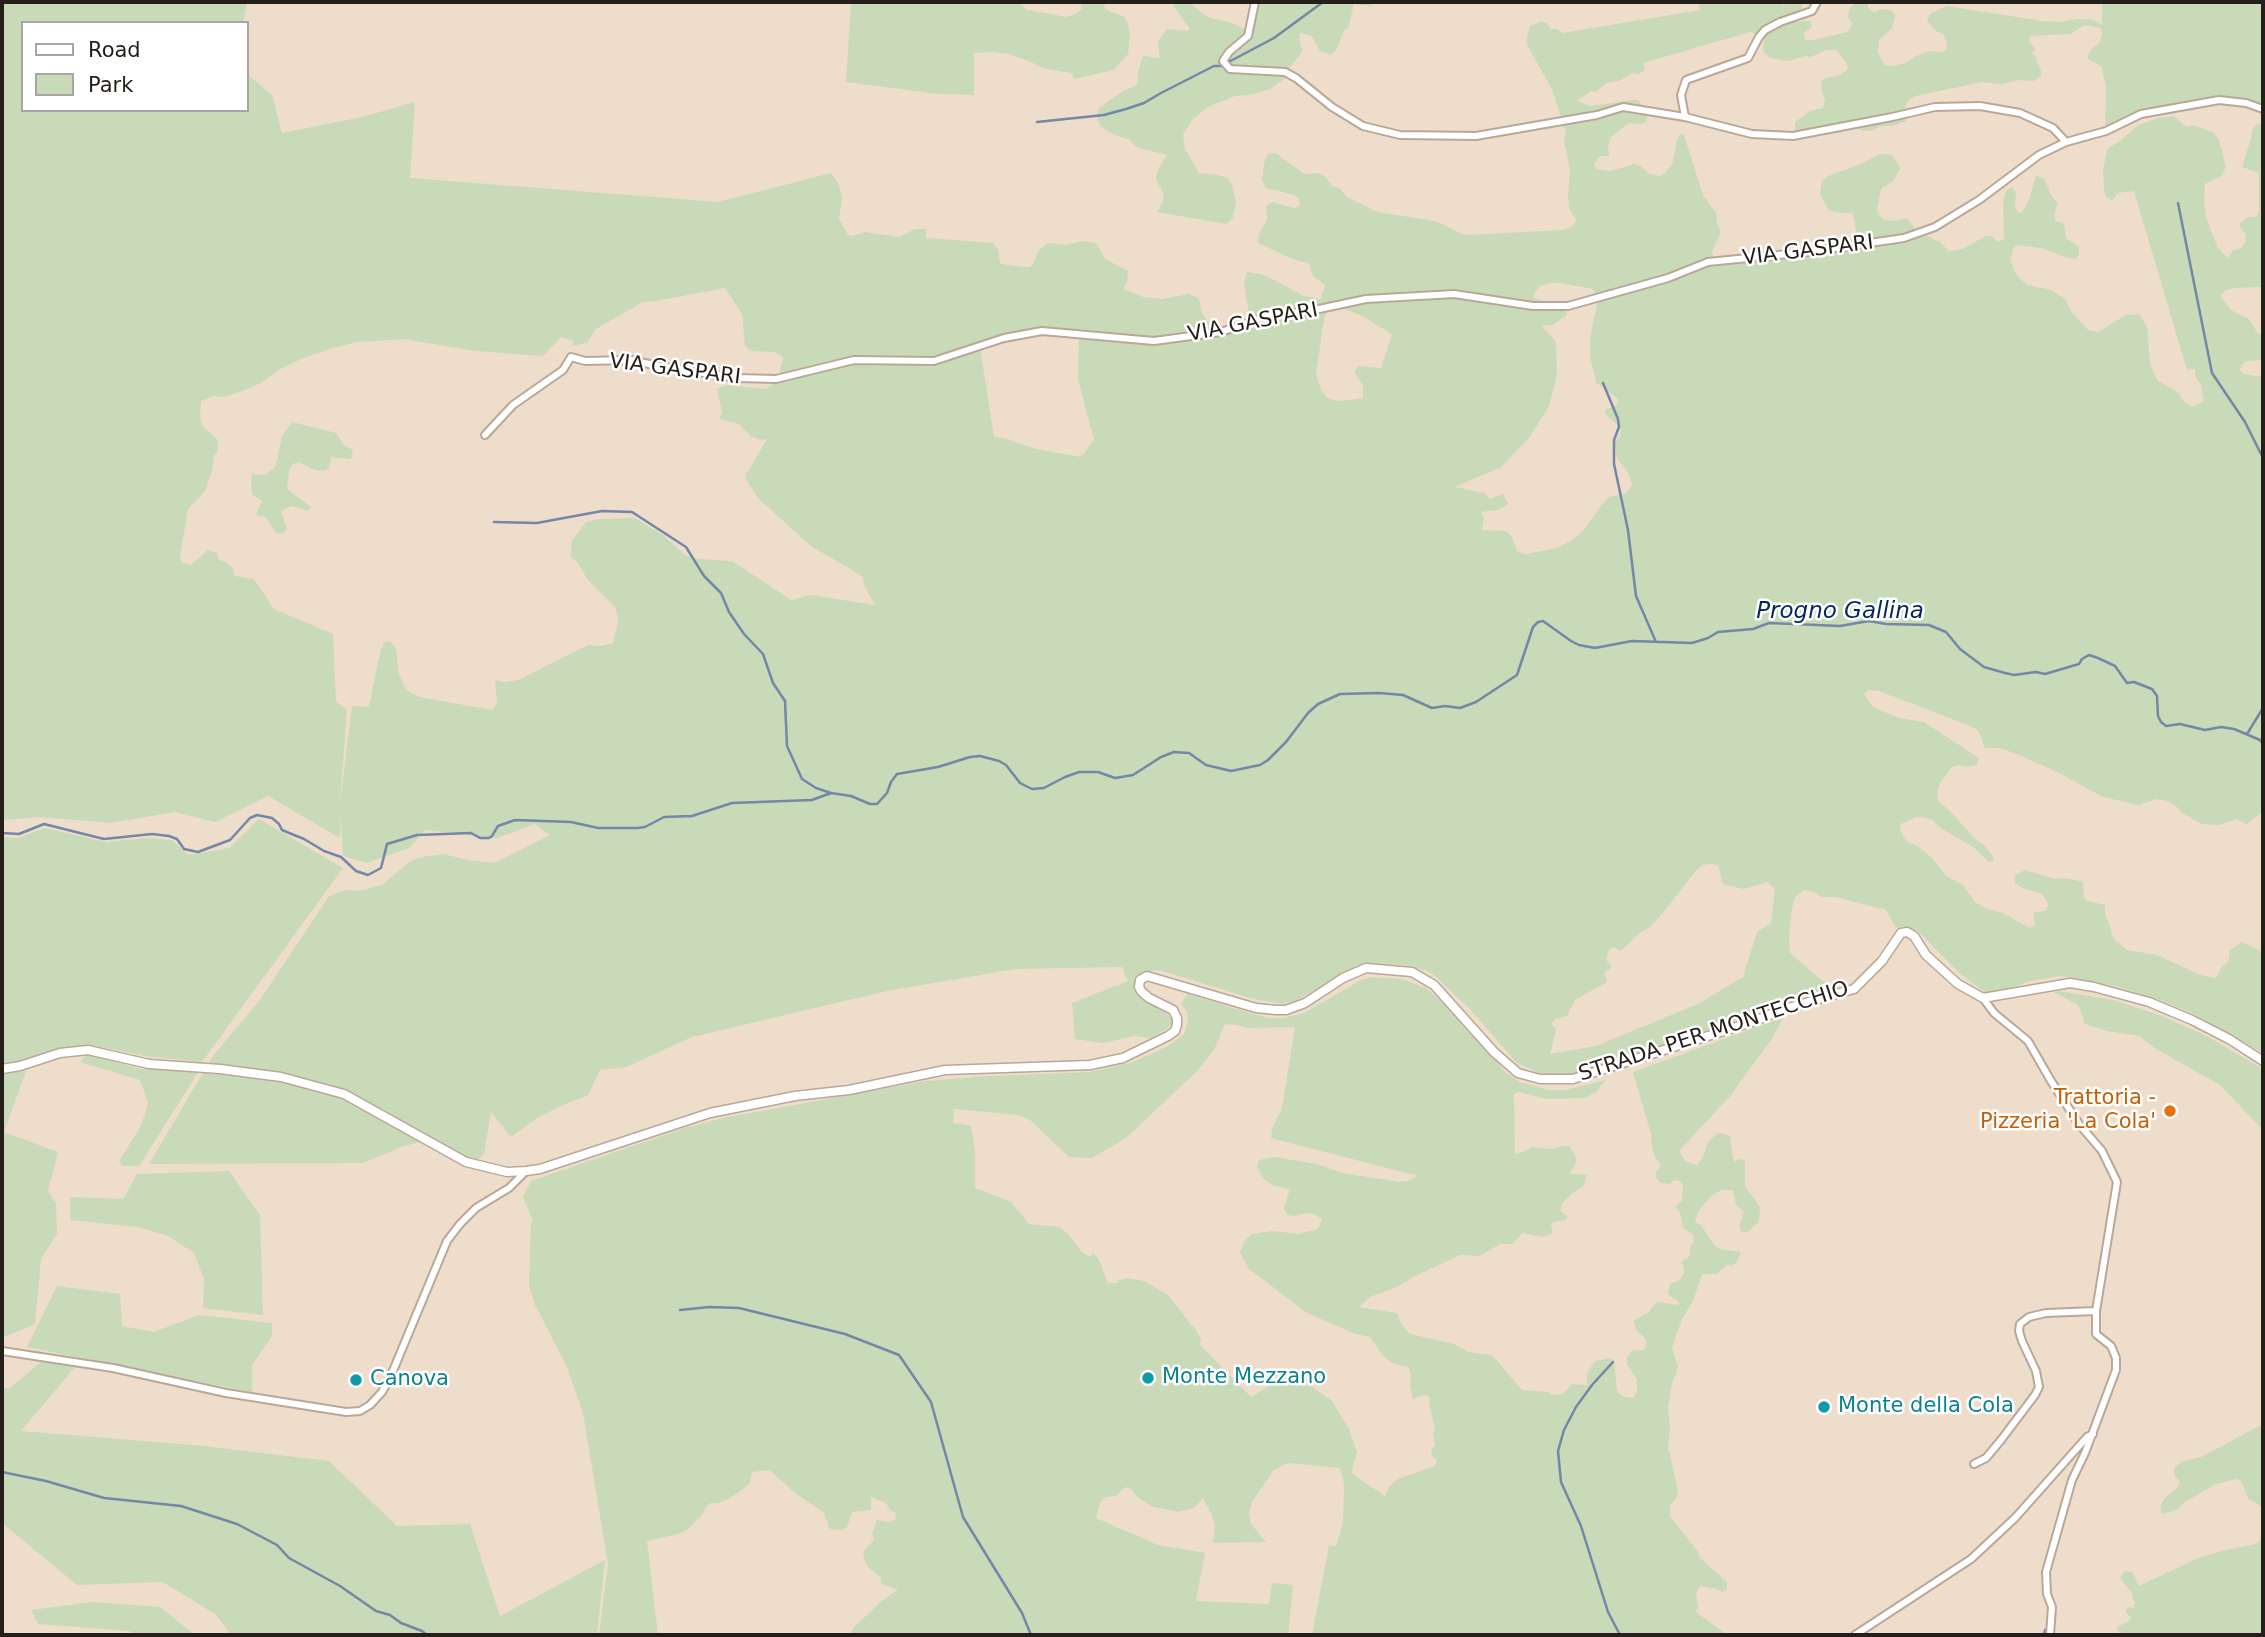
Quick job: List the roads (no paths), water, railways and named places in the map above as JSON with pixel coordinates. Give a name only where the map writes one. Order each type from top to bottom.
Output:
[{"type":"street","points":[[1255,2],[1248,36],[1229,52],[1223,61],[1230,69],[1285,72],[1363,126],[1399,135],[1476,136],[1597,115],[1623,107],[1685,117],[1752,134],[1793,136],[1935,107],[1980,106],[2020,113],[2053,128],[2066,142]]},
{"type":"street","points":[[1685,117],[1681,95],[1686,80],[1743,62],[1753,52],[1765,30],[1812,11],[1817,2]]},
{"type":"street","name":"VIA GASPARI","points":[[485,435],[513,405],[563,370],[571,357],[585,361],[631,360],[737,378],[776,379],[854,360],[934,361],[1004,338],[1042,331],[1167,340],[1221,332],[1274,314],[1305,312],[1366,299],[1454,295],[1533,306],[1568,306],[1668,278],[1708,262],[1905,239],[1935,227],[1979,200],[2039,155],[2066,142],[2106,131],[2141,114],[2220,100],[2263,108]]},
{"type":"street","name":"STRADA PER MONTECCHIO","points":[[2,1069],[60,1053],[88,1050],[149,1064],[281,1077],[344,1094],[466,1162],[507,1172],[526,1171],[540,1169],[710,1113],[795,1096],[849,1090],[945,1069],[1090,1065],[1123,1058],[1161,1041],[1175,1031],[1177,1026],[1173,1010],[1141,991],[1140,980],[1147,976],[1256,1008],[1286,1010],[1305,1003],[1343,978],[1366,968],[1412,972],[1434,985],[1494,1052],[1518,1073],[1540,1079],[1573,1079],[1755,1021],[1781,1010],[1854,989],[1882,961],[1901,933],[1908,932],[1914,936],[1926,955],[1958,984],[1983,998],[1994,1013],[2028,1041],[2050,1081],[2079,1124],[2102,1151],[2117,1182],[2096,1311],[2096,1334],[2111,1346],[2116,1357],[2116,1370],[2093,1434],[2072,1480],[2046,1573],[2047,1594],[2052,1607],[2050,1635]]},
{"type":"street","points":[[1983,998],[2043,986],[2070,984],[2094,987],[2149,1002],[2192,1020],[2263,1061]]},
{"type":"street","points":[[2,1350],[113,1368],[226,1393],[346,1412],[360,1411],[382,1392],[390,1378],[447,1241],[476,1208],[509,1188],[526,1171]]},
{"type":"street","points":[[1974,1464],[1986,1458],[2039,1387],[2036,1371],[2021,1341],[2020,1324],[2029,1317],[2046,1312],[2096,1311]]},
{"type":"street","name":"STRADA PER MONTECCHIO","points":[[1855,1635],[1971,1559],[2015,1518],[2087,1437],[2093,1434]]},
{"type":"waterway","points":[[1221,66],[1274,38],[1323,2]]},
{"type":"waterway","points":[[1037,122],[1104,115],[1126,109],[1144,103],[1214,66],[1219,66]]},
{"type":"waterway","points":[[2178,203],[2212,373],[2245,422],[2263,458]]},
{"type":"waterway","points":[[1603,383],[1618,419],[1619,427],[1614,440],[1614,464],[1628,530],[1636,596],[1656,642]]},
{"type":"waterway","points":[[494,522],[537,523],[602,511],[632,512],[686,547],[704,576],[721,593],[729,612],[744,634],[763,654],[773,683],[785,701],[787,746],[802,779],[831,793]]},
{"type":"waterway","name":"Progno Gallina","points":[[2,833],[19,834],[44,824],[104,839],[152,834],[177,839],[184,849],[198,852],[230,840],[250,818],[257,815],[272,818],[282,830],[341,857],[356,871],[368,875],[381,868],[387,844],[417,835],[471,833],[480,838],[489,838],[498,826],[515,820],[571,822],[598,828],[637,828],[664,817],[692,816],[732,803],[812,800],[831,793],[877,804],[887,793],[897,774],[938,767],[970,757],[980,756],[999,761],[1006,765],[1020,783],[1032,789],[1044,788],[1079,772],[1098,772],[1115,778],[1133,775],[1174,752],[1189,753],[1206,765],[1231,771],[1260,765],[1268,760],[1308,713],[1318,704],[1340,694],[1403,695],[1432,708],[1460,708],[1476,702],[1517,675],[1533,627],[1543,621],[1571,641],[1595,648],[1632,641],[1692,643],[1718,632],[1753,629],[1769,623],[1840,626],[1869,621],[1929,625],[1946,632],[1960,649],[1984,667],[2014,675],[2036,672],[2045,674],[2079,664],[2089,655],[2098,658],[2115,666],[2127,683],[2134,682],[2152,689],[2157,696],[2158,716],[2166,726],[2180,724],[2205,730],[2221,727],[2234,729],[2260,740],[2263,744]]},
{"type":"waterway","points":[[2247,734],[2263,708]]},
{"type":"waterway","points":[[680,1310],[739,1308],[845,1334],[899,1355],[931,1402],[963,1517],[1022,1613],[1031,1635]]},
{"type":"waterway","points":[[1613,1362],[1576,1407],[1564,1430],[1558,1451],[1561,1482],[1581,1526],[1608,1612],[1620,1635]]},
{"type":"waterway","points":[[2,1472],[46,1481],[104,1498],[181,1506],[237,1524],[277,1545],[289,1558],[340,1586],[376,1611],[390,1615],[427,1635]]},
{"type":"waterway","points":[[2044,1635],[2045,1630]]},
{"type":"place","name":"Trattoria - Pizzeria 'La Cola'","points":[[2170,1111]]},
{"type":"place","name":"Monte Mezzano","points":[[1148,1378]]},
{"type":"place","name":"Canova","points":[[356,1380]]},
{"type":"place","name":"Monte della Cola","points":[[1824,1407]]}]
